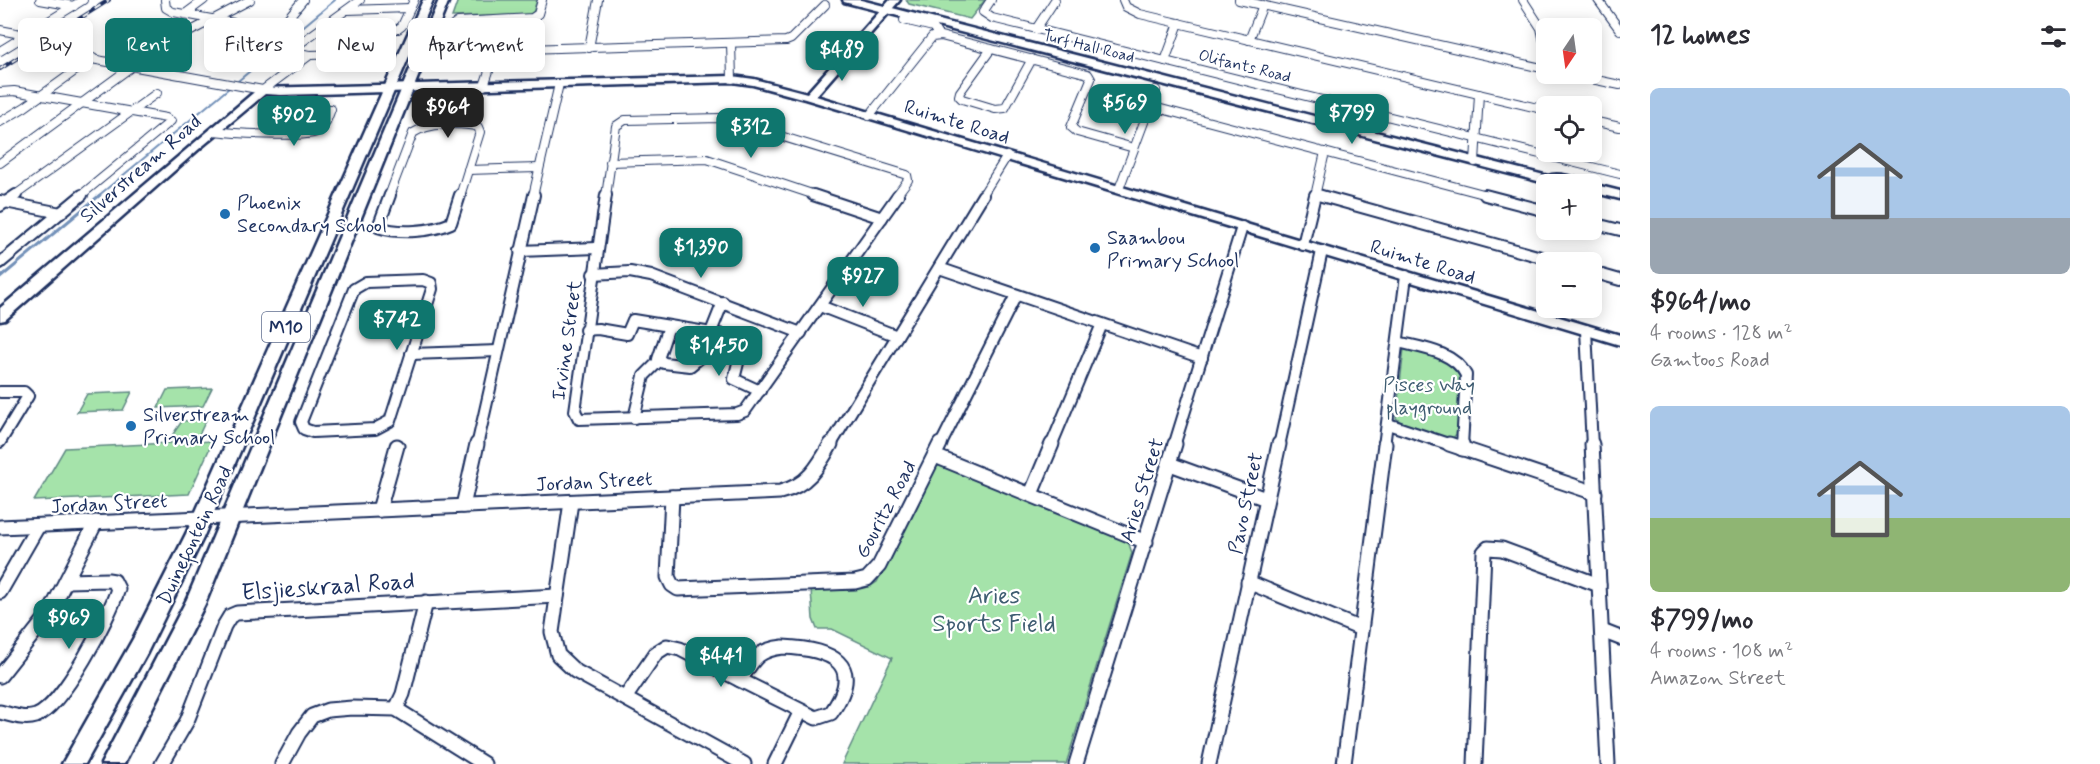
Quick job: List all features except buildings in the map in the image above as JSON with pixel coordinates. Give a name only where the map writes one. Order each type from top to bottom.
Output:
[{"type":"main road","name":"Duinefontein Road","points":[[73,764],[159,612],[203,518],[428,0]]},
{"type":"main road","name":"Duinefontein Road","points":[[112,764],[195,604],[444,0]]},
{"type":"main road","name":"Turf Hall Road","points":[[848,0],[1536,176]]},
{"type":"main road","name":"Turf Hall Road","points":[[1475,160],[1536,174]]},
{"type":"main road","points":[[1602,192],[1620,197]]},
{"type":"street","points":[[40,0],[74,6]]},
{"type":"street","points":[[54,18],[83,0]]},
{"type":"street","points":[[165,0],[167,10],[205,18]]},
{"type":"street","points":[[185,14],[204,0]]},
{"type":"street","points":[[218,18],[250,0]]},
{"type":"street","points":[[287,18],[303,0]]},
{"type":"street","points":[[336,18],[360,0]]},
{"type":"street","points":[[396,29],[402,26],[414,0]]},
{"type":"street","points":[[532,18],[538,14],[542,0]]},
{"type":"street","points":[[589,48],[598,0]]},
{"type":"street","points":[[809,97],[895,0]]},
{"type":"street","name":"Olifants Road","points":[[991,0],[984,10],[984,15],[1620,174]]},
{"type":"street","points":[[1036,29],[1055,0]]},
{"type":"street","points":[[1123,0],[1126,7],[1131,10],[1179,23],[1536,108]]},
{"type":"street","points":[[1239,0],[1536,67]]},
{"type":"street","points":[[1522,0],[1536,21]]},
{"type":"street","points":[[1598,0],[1620,30]]},
{"type":"street","points":[[545,49],[731,44],[789,40],[825,5]]},
{"type":"street","points":[[1250,40],[1263,5]]},
{"type":"street","points":[[347,10],[410,8]]},
{"type":"street","points":[[904,20],[933,27],[938,35]]},
{"type":"street","points":[[1165,61],[1179,23]]},
{"type":"street","points":[[0,30],[18,33]]},
{"type":"street","points":[[316,33],[292,51],[316,55]]},
{"type":"street","points":[[869,116],[932,37],[938,35],[1090,75],[1091,80],[1071,124],[1073,130],[1134,148]]},
{"type":"street","points":[[0,51],[18,40]]},
{"type":"street","points":[[731,44],[732,79]]},
{"type":"street","points":[[991,48],[960,93],[962,99],[993,108],[1005,108],[1032,59]]},
{"type":"street","name":"Silverstream Road","points":[[0,316],[213,130],[310,55]]},
{"type":"street","points":[[93,58],[105,60]]},
{"type":"street","points":[[0,122],[74,72]]},
{"type":"street","points":[[0,164],[126,72]]},
{"type":"street","points":[[166,72],[263,90]]},
{"type":"street","points":[[484,86],[489,72]]},
{"type":"street","name":"Ruimte Road","points":[[263,90],[390,89],[732,79],[754,81],[1620,340]]},
{"type":"street","points":[[1602,81],[1620,85]]},
{"type":"street","points":[[464,506],[559,84]]},
{"type":"street","points":[[1119,189],[1156,90]]},
{"type":"street","points":[[0,263],[171,121],[170,118],[42,95],[2,91]]},
{"type":"street","points":[[2,203],[134,112],[157,93]]},
{"type":"street","points":[[1475,160],[1479,94]]},
{"type":"street","points":[[1150,106],[1536,208]]},
{"type":"street","points":[[213,130],[268,133],[317,133],[321,130],[330,108],[285,109],[280,112],[268,133]]},
{"type":"street","name":"Irvine Street","points":[[731,119],[905,174],[908,181],[882,218],[746,410],[740,413],[584,420],[575,416],[585,330],[615,126],[623,120],[731,119]]},
{"type":"street","points":[[1602,123],[1620,127]]},
{"type":"street","points":[[478,127],[480,132],[468,170],[453,220],[448,226],[387,230],[378,227],[412,135],[418,128],[478,127]]},
{"type":"street","points":[[1303,245],[1325,152]]},
{"type":"street","name":"Jordan Street","points":[[0,527],[780,492],[792,489],[804,482],[815,471],[1007,156]]},
{"type":"street","points":[[610,162],[712,160],[882,218]]},
{"type":"street","points":[[468,170],[539,168]]},
{"type":"street","points":[[1315,194],[1536,256]]},
{"type":"street","points":[[2,203],[61,213]]},
{"type":"street","points":[[1602,226],[1620,230]]},
{"type":"street","name":"Aries Street","points":[[1076,764],[1242,227]]},
{"type":"street","points":[[520,250],[597,248]]},
{"type":"street","name":"Pavo Street","points":[[1209,764],[1322,251]]},
{"type":"street","points":[[939,268],[1202,358]]},
{"type":"street","points":[[593,274],[620,272],[644,274],[801,333]]},
{"type":"street","points":[[1602,275],[1620,280]]},
{"type":"street","points":[[1344,764],[1406,276]]},
{"type":"street","points":[[423,280],[431,283],[432,289],[411,354],[391,418],[384,426],[375,429],[313,432],[301,426],[352,292],[357,286],[366,282],[423,280]]},
{"type":"street","name":"Gouritz Road","points":[[672,497],[668,581],[675,587],[681,589],[855,582],[867,579],[874,573],[1016,295]]},
{"type":"street","points":[[659,362],[684,367],[695,364],[701,357],[723,302]]},
{"type":"street","points":[[820,306],[897,336]]},
{"type":"street","points":[[585,330],[605,330],[627,334],[633,320],[733,336],[742,341],[734,379],[760,391]]},
{"type":"street","points":[[1031,494],[1102,324]]},
{"type":"street","points":[[634,418],[644,376],[659,362],[659,352],[669,326]]},
{"type":"street","points":[[1586,330],[1608,764]]},
{"type":"street","points":[[1398,342],[1449,357],[1464,368],[1466,375],[1462,449]]},
{"type":"street","points":[[411,354],[498,351]]},
{"type":"street","points":[[0,392],[24,392],[28,396],[0,442]]},
{"type":"street","points":[[1388,424],[1595,493]]},
{"type":"street","points":[[378,510],[397,446]]},
{"type":"street","points":[[935,456],[1146,542]]},
{"type":"street","points":[[1170,464],[1266,499]]},
{"type":"street","points":[[571,502],[552,642],[559,658],[576,671],[744,764]]},
{"type":"street","points":[[0,676],[43,624],[96,522]]},
{"type":"street","points":[[0,592],[38,526]]},
{"type":"street","points":[[1475,764],[1484,552],[1488,548],[1502,549],[1599,585]]},
{"type":"street","points":[[0,712],[29,718],[52,706],[86,653],[118,589],[114,582],[108,580],[67,581]]},
{"type":"street","points":[[1248,582],[1361,629]]},
{"type":"street","name":"Elsjieskraal Road","points":[[162,764],[182,732],[230,616],[243,611],[557,596]]},
{"type":"street","points":[[396,709],[403,694],[426,602]]},
{"type":"street","points":[[1602,631],[1620,638]]},
{"type":"street","points":[[625,698],[656,653],[667,646],[680,649],[740,680],[801,711],[822,718],[834,709],[845,687],[847,675],[840,663],[813,650],[800,647],[767,649],[761,652],[740,680]]},
{"type":"street","points":[[282,764],[314,714],[325,710],[396,709],[484,764]]},
{"type":"street","points":[[775,764],[801,711]]},
{"type":"green space","points":[[458,0],[537,0],[533,13],[528,15],[452,17]]},
{"type":"green space","points":[[906,0],[985,0],[970,19],[909,4]]},
{"type":"green space","name":"Pisces Way playground","points":[[1408,348],[1450,361],[1461,373],[1457,433],[1453,438],[1423,433],[1396,418],[1404,349]]},
{"type":"green space","points":[[212,388],[203,406],[158,408],[167,390]]},
{"type":"green space","points":[[132,392],[123,410],[77,412],[87,394]]},
{"type":"green space","points":[[206,420],[197,439],[169,440],[182,421]]},
{"type":"green space","points":[[213,441],[189,494],[34,501],[65,448]]},
{"type":"green space","name":"Aries Sports Field","points":[[940,465],[1128,541],[1132,553],[1066,764],[842,764],[892,658],[832,629],[817,629],[813,619],[811,590],[869,587],[877,582],[935,467]]},
{"type":"waterway","points":[[238,81],[335,0]]},
{"type":"waterway","points":[[98,196],[229,88]]},
{"type":"waterway","points":[[0,278],[100,195]]},
{"type":"railway","points":[[0,69],[109,0]]},
{"type":"place","name":"Phoenix Secondary School","points":[[225,214]]},
{"type":"place","name":"Saambou Primary School","points":[[1095,248]]},
{"type":"place","name":"Silverstream Primary School","points":[[131,426]]}]
